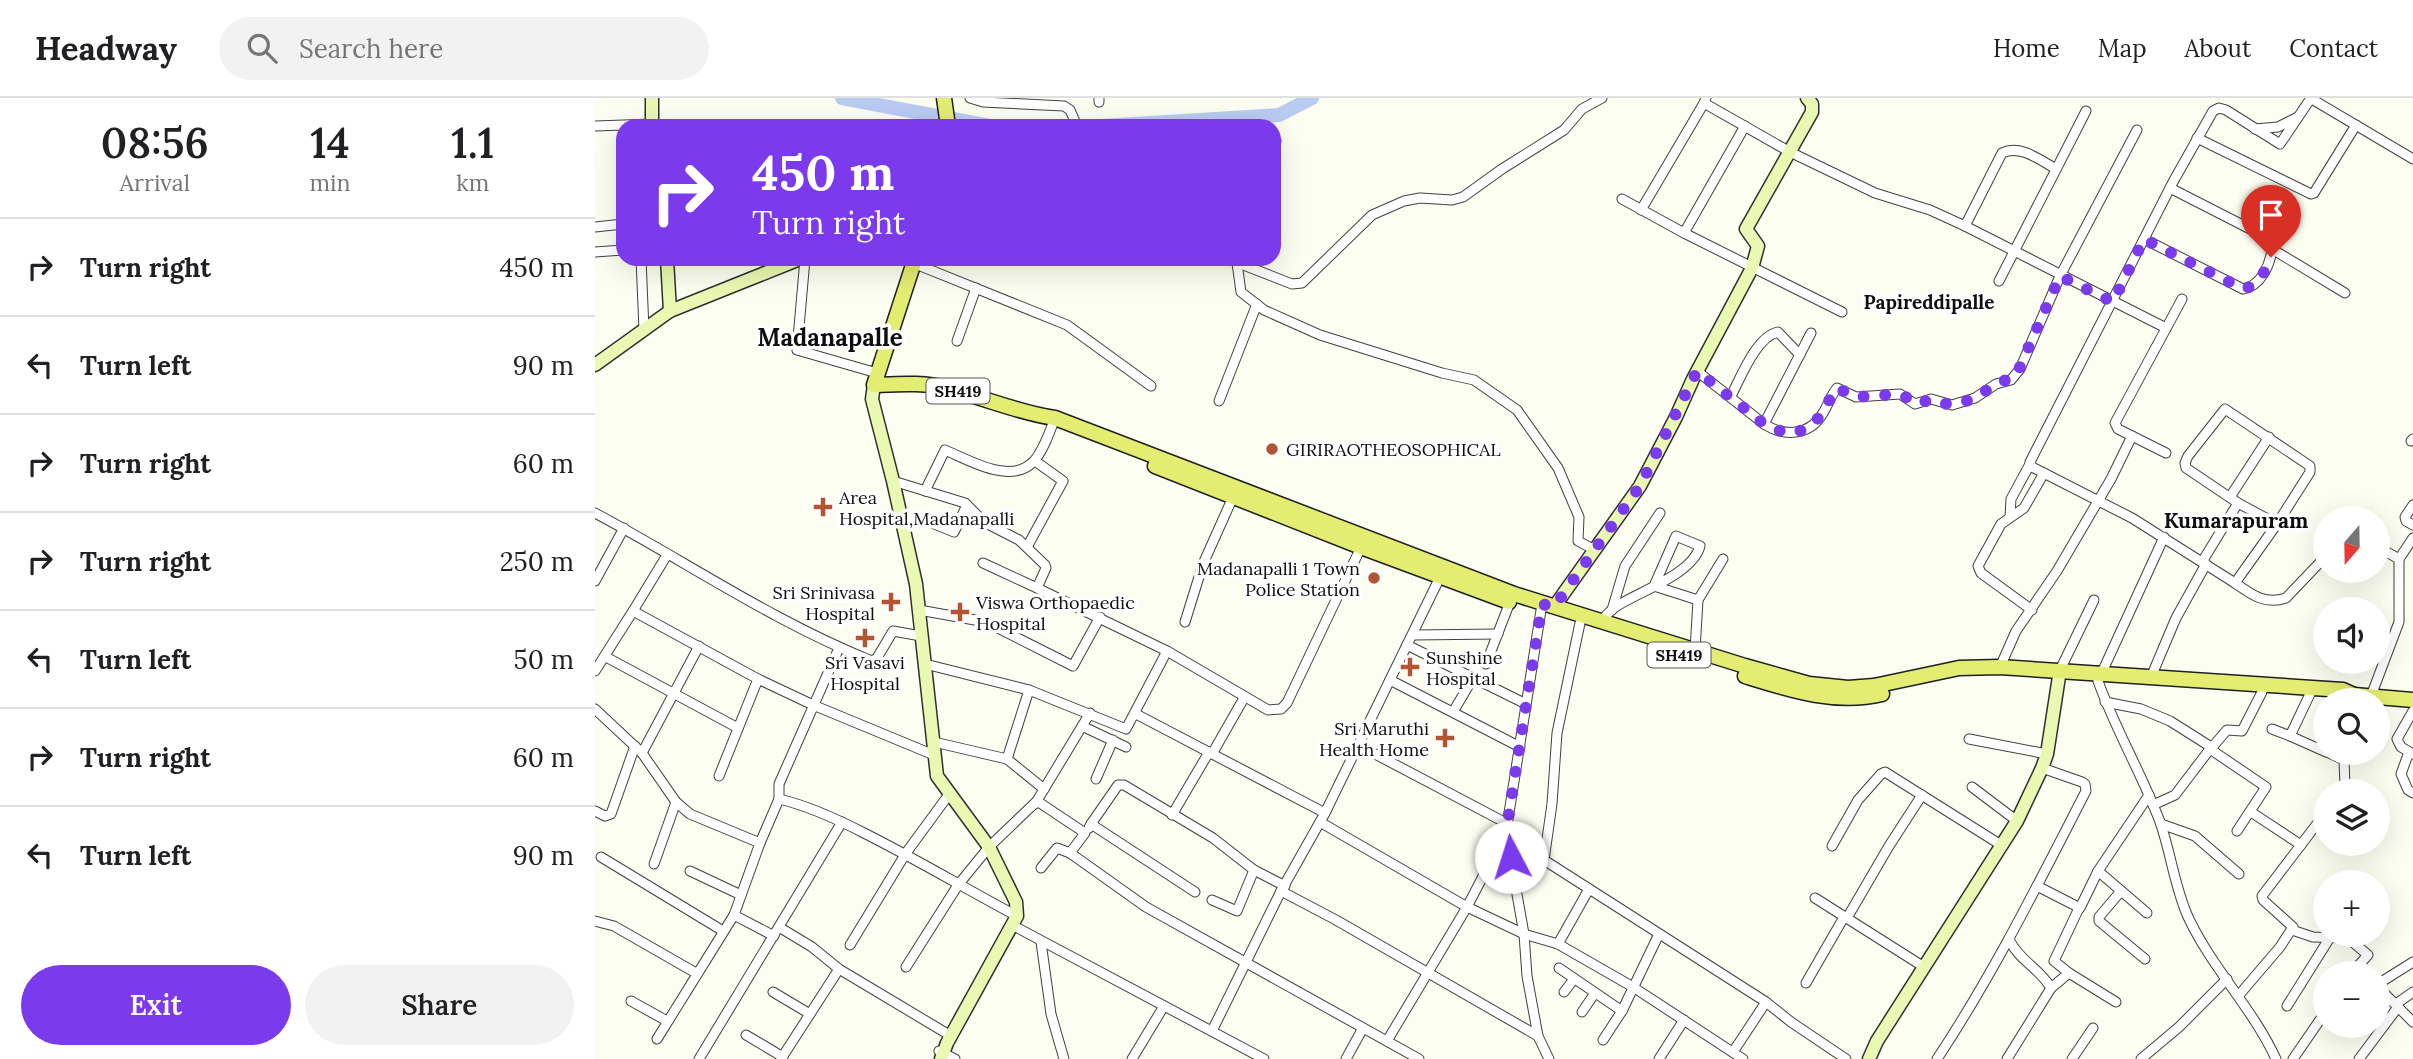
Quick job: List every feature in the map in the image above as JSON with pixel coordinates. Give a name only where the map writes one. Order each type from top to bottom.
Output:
[{"type":"main road","points":[[652,98],[652,119]]},
{"type":"main road","points":[[944,98],[947,119]]},
{"type":"main road","points":[[1546,607],[1595,550],[1640,486],[1752,268],[1758,246],[1746,229],[1812,112],[1812,104],[1807,98]]},
{"type":"main road","points":[[667,266],[670,311]]},
{"type":"main road","points":[[595,365],[670,311],[785,266]]},
{"type":"main road","points":[[912,266],[872,398],[916,584],[937,776],[989,847],[1016,902],[1014,920],[944,1052]]},
{"type":"main road","name":"SH419","points":[[876,379],[948,388],[1054,421],[1363,543]]},
{"type":"main road","name":"SH419","points":[[1054,421],[1233,497],[1442,572],[1546,607],[1601,621],[1745,666],[1827,687],[1874,686],[1959,668],[2000,667],[2262,692],[2313,694]]},
{"type":"main road","name":"SH419","points":[[1442,572],[1510,602],[1546,607],[1580,623],[1813,695],[1833,698],[1875,695],[1976,676],[2060,674]]},
{"type":"main road","points":[[1868,1059],[2017,821],[2042,768],[2060,674]]},
{"type":"main road","name":"SH419","points":[[2099,677],[2151,677],[2313,688]]},
{"type":"main road","name":"SH419","points":[[2390,698],[2413,700]]},
{"type":"street","points":[[970,98],[983,102],[1065,106],[1074,119]]},
{"type":"street","points":[[1245,266],[1292,284],[1302,283],[1372,215],[1384,208],[1412,200],[1453,200],[1463,197],[1564,130],[1582,109],[1602,98]]},
{"type":"street","points":[[2010,517],[2011,499],[2169,188],[2213,111],[2218,108],[2226,110],[2280,144],[2310,98],[2413,159]]},
{"type":"street","points":[[1641,210],[1705,100],[1790,152],[1875,193],[1930,210],[1965,226],[2166,328]]},
{"type":"street","points":[[1999,281],[2087,111]]},
{"type":"street","points":[[2255,129],[2277,127],[2299,116]]},
{"type":"street","points":[[2197,138],[2311,194],[2356,125]]},
{"type":"street","points":[[595,127],[616,126]]},
{"type":"street","points":[[1684,233],[1745,126]]},
{"type":"street","points":[[1697,371],[1764,424],[1785,433],[1798,432],[1815,423],[1837,388],[1856,397],[1900,394],[1918,405],[1931,399],[1952,405],[1975,398],[1996,384],[2016,376],[2060,276],[2137,130]]},
{"type":"street","points":[[1965,226],[2002,153],[2014,149],[2056,169]]},
{"type":"street","points":[[2169,188],[2264,236],[2272,249],[2345,293]]},
{"type":"street","points":[[1622,199],[1842,312]]},
{"type":"street","points":[[595,227],[616,225]]},
{"type":"street","points":[[2144,239],[2243,289],[2256,283],[2265,272],[2272,249]]},
{"type":"street","points":[[595,252],[616,250]]},
{"type":"street","points":[[641,266],[644,330]]},
{"type":"street","points":[[803,266],[797,350],[876,379]]},
{"type":"street","points":[[925,266],[1067,325],[1151,386]]},
{"type":"street","points":[[1233,266],[1241,292],[1264,310],[1320,335],[1442,373],[1474,380],[1517,410],[1558,468],[1579,517],[1578,541],[1595,550]]},
{"type":"street","points":[[957,341],[976,288]]},
{"type":"street","points":[[2166,453],[2118,429],[2115,423],[2182,299]]},
{"type":"street","points":[[1219,401],[1257,304]]},
{"type":"street","points":[[1731,397],[1761,341],[1774,332],[1782,335],[1800,355]]},
{"type":"street","points":[[1764,424],[1811,333]]},
{"type":"street","points":[[2235,583],[2277,524],[2310,472],[2310,466],[2225,410],[2188,457],[2186,468],[2277,524]]},
{"type":"street","points":[[925,491],[945,450],[995,470],[1016,471],[1035,461],[1054,421]]},
{"type":"street","points":[[2000,667],[2016,631],[2032,610],[2098,500],[2132,436]]},
{"type":"street","points":[[2151,677],[2176,618],[2234,500],[2269,437]]},
{"type":"street","points":[[1027,547],[1063,481],[1035,461]]},
{"type":"street","points":[[2030,464],[2164,537],[2257,598],[2278,601],[2286,598],[2313,570]]},
{"type":"street","points":[[2032,610],[1978,566],[1997,531],[2028,502],[2044,473]]},
{"type":"street","points":[[893,481],[967,505],[984,522],[1019,540],[1046,568],[1037,588]]},
{"type":"street","points":[[1185,622],[1203,564],[1233,497]]},
{"type":"street","points":[[919,520],[954,532],[967,505]]},
{"type":"street","points":[[2413,505],[2405,517],[2406,521],[2413,525]]},
{"type":"street","points":[[595,513],[755,604],[839,648],[872,661],[877,658],[893,631],[921,636]]},
{"type":"street","points":[[1612,610],[1625,566],[1660,513]]},
{"type":"street","points":[[595,581],[624,528]]},
{"type":"street","points":[[1601,621],[1612,610],[1654,586],[1689,563],[1699,545],[1675,536],[1654,586]]},
{"type":"street","points":[[2164,537],[2099,677],[2105,702],[2161,824],[2188,917],[2265,1035],[2276,1059]]},
{"type":"street","points":[[2374,688],[2399,622],[2399,559],[2413,538]]},
{"type":"street","points":[[983,563],[1167,651],[1268,710],[1281,709],[1287,703],[1363,543]]},
{"type":"street","points":[[2391,554],[2399,559]]},
{"type":"street","points":[[595,671],[667,555]]},
{"type":"street","points":[[1695,650],[1698,600],[1723,559]]},
{"type":"street","points":[[1212,1031],[1283,888],[1322,817],[1442,572]]},
{"type":"street","points":[[1654,586],[1698,600]]},
{"type":"street","points":[[2060,674],[2094,600]]},
{"type":"street","points":[[1486,664],[1510,602]]},
{"type":"street","points":[[1387,1041],[1467,907],[1507,828],[1526,704],[1546,607]]},
{"type":"street","points":[[919,610],[986,622],[1073,666],[1100,617]]},
{"type":"street","points":[[633,611],[758,679],[813,705],[934,749],[1007,759],[1044,789]]},
{"type":"street","points":[[1580,623],[1557,733],[1552,804],[1542,856],[1766,1002],[1846,1059]]},
{"type":"street","points":[[1413,635],[1498,634]]},
{"type":"street","points":[[1408,645],[1526,704]]},
{"type":"street","points":[[595,811],[604,816],[611,814],[638,749],[674,693],[699,646]]},
{"type":"street","points":[[657,1039],[734,915],[779,799],[779,784],[839,648]]},
{"type":"street","points":[[925,664],[1029,690],[1126,729],[1167,651]]},
{"type":"street","points":[[606,657],[739,728]]},
{"type":"street","points":[[1453,712],[1473,678]]},
{"type":"street","points":[[719,776],[758,679]]},
{"type":"street","points":[[1390,680],[1520,747]]},
{"type":"street","points":[[1007,759],[1029,690]]},
{"type":"street","points":[[2153,805],[2175,795],[2227,730],[2242,731],[2262,692]]},
{"type":"street","points":[[2290,736],[2310,694]]},
{"type":"street","points":[[1172,815],[1244,698]]},
{"type":"street","points":[[2105,702],[2141,709],[2170,721],[2266,787],[2237,831]]},
{"type":"street","points":[[595,709],[638,749],[677,802],[699,819],[760,843]]},
{"type":"street","points":[[2413,711],[2396,739],[2401,747],[2411,753],[2401,774],[2408,790],[2413,793]]},
{"type":"street","points":[[906,967],[958,885],[989,847],[1035,804],[1090,713]]},
{"type":"street","points":[[1136,713],[1322,817],[1467,907],[1524,934],[1557,944],[1633,987],[1743,1059]]},
{"type":"street","points":[[1082,726],[1126,747]]},
{"type":"street","points":[[2272,729],[2313,746]]},
{"type":"street","points":[[1969,739],[2046,754]]},
{"type":"street","points":[[1095,779],[1113,740]]},
{"type":"street","points":[[1358,745],[1507,828]]},
{"type":"street","points":[[1937,1059],[2010,941],[2086,788],[2082,782],[2042,768]]},
{"type":"street","points":[[1832,846],[1858,800],[1883,772],[2001,845]]},
{"type":"street","points":[[1070,853],[1118,785],[1124,785],[1213,838],[1254,870],[1283,888],[1538,1035]]},
{"type":"street","points":[[1972,787],[2017,821]]},
{"type":"street","points":[[850,945],[906,853],[950,793]]},
{"type":"street","points":[[1806,984],[1922,795]]},
{"type":"street","points":[[2116,1002],[2054,961],[2098,872],[2149,795]]},
{"type":"street","points":[[779,799],[819,811],[906,853],[1014,920],[1041,942],[1262,1059]]},
{"type":"street","points":[[654,864],[677,802]]},
{"type":"street","points":[[1035,804],[1037,802],[1085,833]]},
{"type":"street","points":[[2251,812],[2301,845]]},
{"type":"street","points":[[699,1059],[842,822]]},
{"type":"street","points":[[1091,824],[1195,892]]},
{"type":"street","points":[[2161,824],[2195,836],[2239,874]]},
{"type":"street","points":[[1507,828],[1524,934],[1527,976],[1538,1035],[1549,1059]]},
{"type":"street","points":[[2239,995],[2292,930],[2292,925],[2262,898],[2313,829]]},
{"type":"street","points":[[1041,868],[1058,848],[1070,853],[1146,907],[1414,1058]]},
{"type":"street","points":[[601,857],[723,931]]},
{"type":"street","points":[[1212,900],[1237,911],[1254,870]]},
{"type":"street","points":[[690,871],[741,895]]},
{"type":"street","points":[[2098,872],[2147,913]]},
{"type":"street","points":[[2037,886],[2079,908]]},
{"type":"street","points":[[1557,944],[1589,889]]},
{"type":"street","points":[[2122,891],[2099,921],[2145,959]]},
{"type":"street","points":[[1815,898],[1924,967]]},
{"type":"street","points":[[734,915],[812,947],[944,1052]]},
{"type":"street","points":[[595,921],[614,926],[696,974]]},
{"type":"street","points":[[2292,930],[2313,935]]},
{"type":"street","points":[[1603,1040],[1622,1011],[1659,934]]},
{"type":"street","points":[[2010,941],[2014,950],[2043,975],[2051,988]]},
{"type":"street","points":[[1041,942],[1051,1014],[1065,1059]]},
{"type":"street","points":[[2287,1006],[2324,947]]},
{"type":"street","points":[[2360,947],[2368,953],[2365,961]]},
{"type":"street","points":[[2390,977],[2413,962]]},
{"type":"street","points":[[1559,968],[1622,1011]]},
{"type":"street","points":[[746,1035],[782,1058],[839,969]]},
{"type":"street","points":[[2007,1059],[2051,988],[2069,973]]},
{"type":"street","points":[[1564,992],[1574,979]]},
{"type":"street","points":[[2141,1059],[2179,1027],[2227,979]]},
{"type":"street","points":[[773,992],[810,1014]]},
{"type":"street","points":[[2359,1059],[2397,1006],[2413,992]]},
{"type":"street","points":[[1582,1012],[1595,993]]},
{"type":"street","points":[[2390,998],[2413,1022]]},
{"type":"street","points":[[631,1001],[667,1021]]},
{"type":"street","points":[[1721,1059],[1730,1051],[1766,1002]]},
{"type":"street","points":[[1132,1059],[1164,1006]]},
{"type":"street","points":[[1659,1059],[1684,1020]]},
{"type":"street","points":[[1346,1059],[1363,1028]]},
{"type":"street","points":[[2072,1059],[2093,1028]]},
{"type":"street","points":[[2293,1059],[2313,1030]]},
{"type":"street","points":[[2154,1047],[2158,1059]]},
{"type":"waterway","points":[[842,98],[953,119]]},
{"type":"waterway","points":[[1214,119],[1279,115],[1312,98]]},
{"type":"place","name":"GIRIRAOTHEOSOPHICAL","points":[[1272,449]]},
{"type":"place","name":"Area Hospital,Madanapalli","points":[[823,507]]},
{"type":"place","name":"Madanapalli 1 Town Police Station","points":[[1374,578]]},
{"type":"place","name":"Sri Srinivasa Hospital","points":[[891,602]]},
{"type":"place","name":"Viswa Orthopaedic Hospital","points":[[960,612]]},
{"type":"place","name":"Sri Vasavi Hospital","points":[[865,638]]},
{"type":"place","name":"Sunshine Hospital","points":[[1410,667]]},
{"type":"place","name":"Sri Maruthi Health Home","points":[[1445,738]]},
{"type":"district","name":"Papireddipalle","points":[[1929,302]]},
{"type":"district","name":"Madanapalle","points":[[830,337]]},
{"type":"district","name":"Kumarapuram","points":[[2236,520]]},
{"type":"route","points":[[1511,857],[1506,832],[1542,604],[1554,607],[1640,486],[1697,371],[1764,424],[1785,433],[1798,432],[1815,423],[1837,388],[1856,397],[1900,394],[1918,405],[1931,399],[1952,405],[1975,398],[1996,384],[2016,376],[2060,276],[2113,302],[2144,239],[2243,289],[2256,283],[2265,272],[2271,257]]}]
